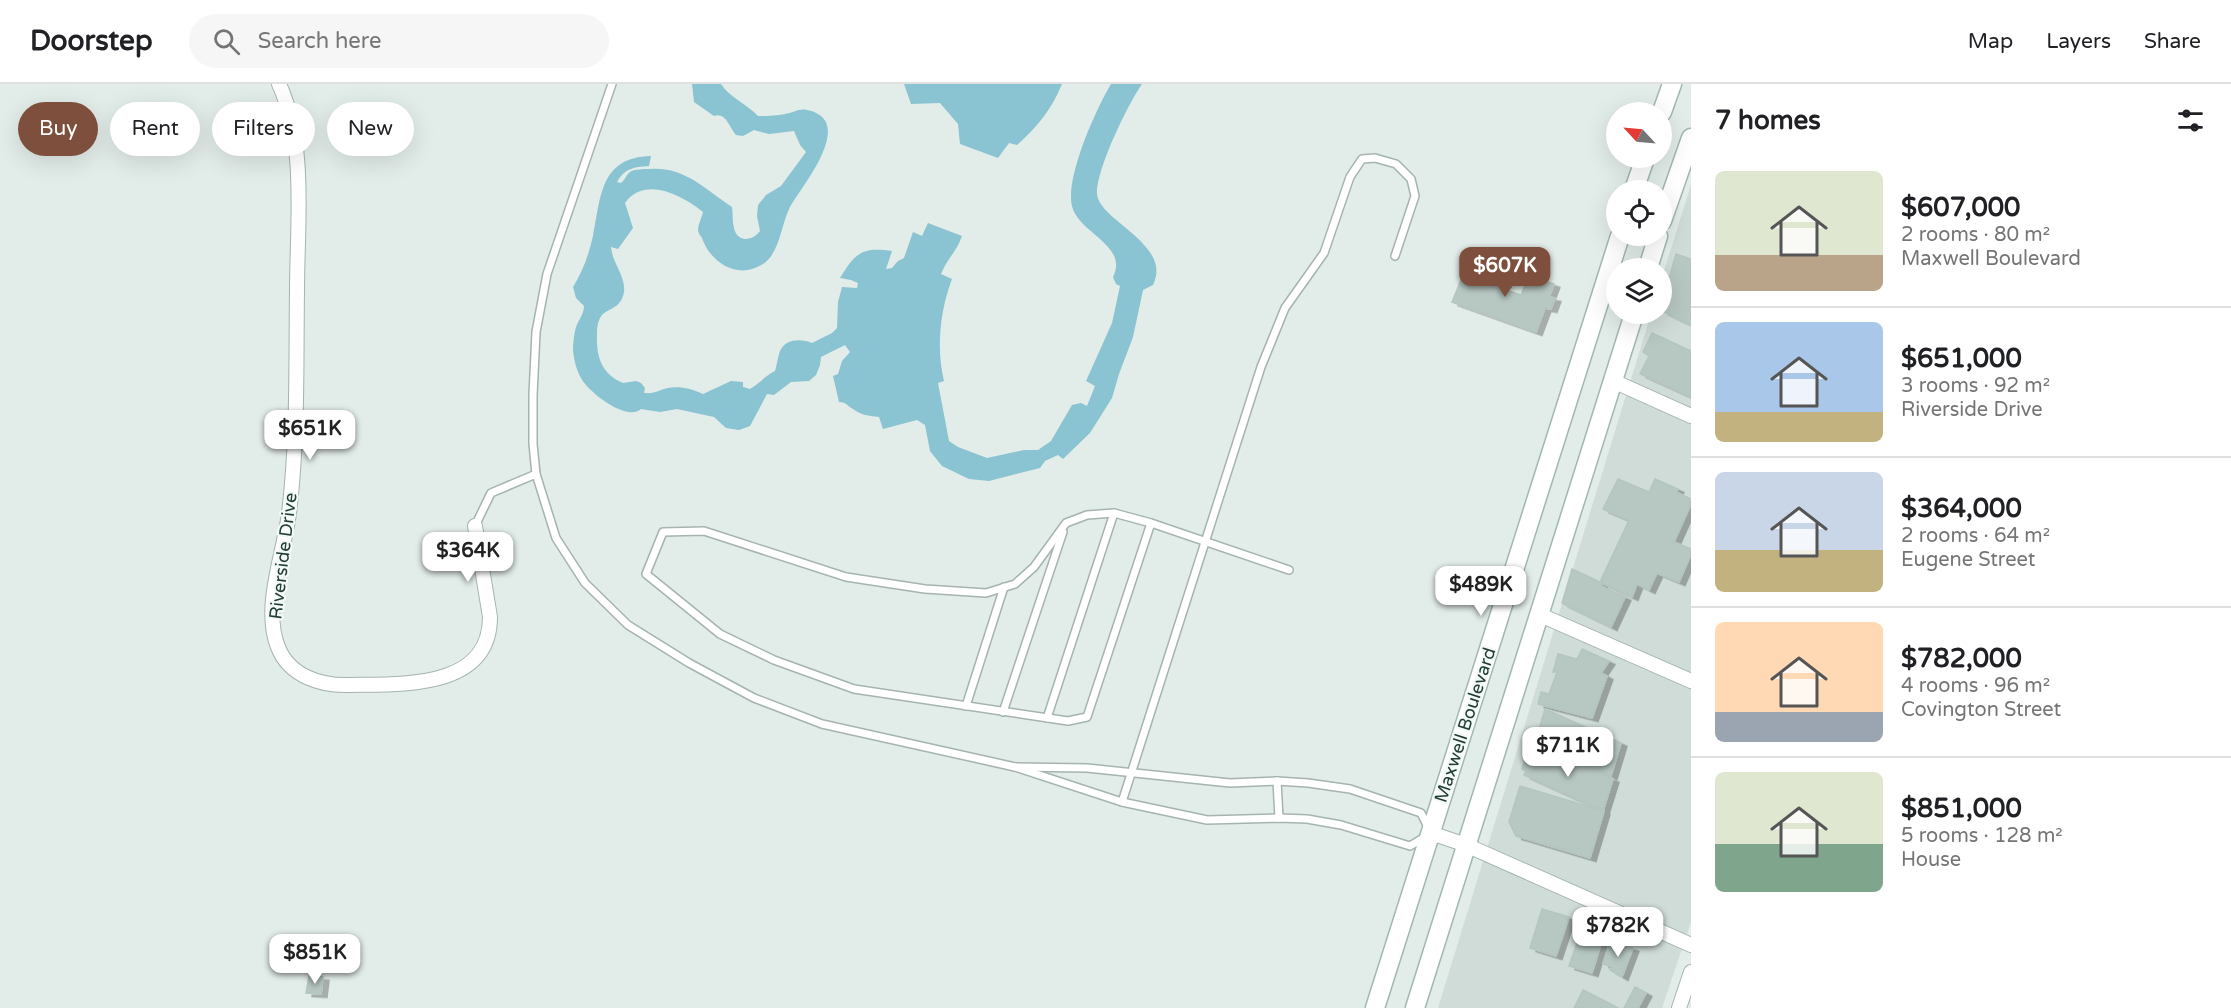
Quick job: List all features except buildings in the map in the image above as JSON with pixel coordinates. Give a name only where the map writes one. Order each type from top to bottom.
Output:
[{"type":"main road","points":[[1666,102],[1672,84]]},
{"type":"main road","points":[[1672,197],[1687,162],[1691,138]]},
{"type":"main road","name":"Maxwell Boulevard","points":[[1375,1008],[1617,246]]},
{"type":"main road","name":"Maxwell Boulevard","points":[[1415,1008],[1631,324]]},
{"type":"street","name":"Riverside Drive","points":[[279,84],[291,116],[296,152],[298,196],[296,428],[289,515],[273,601],[274,631],[278,648],[293,668],[314,680],[335,686],[436,679],[448,676],[471,662],[487,641],[490,617],[475,526]]},
{"type":"street","points":[[1613,381],[1691,416]]},
{"type":"street","points":[[1538,614],[1691,681]]},
{"type":"street","points":[[1431,833],[1467,845],[1691,945]]},
{"type":"street","points":[[1679,1008],[1691,972]]},
{"type":"lane","points":[[612,84],[548,274],[536,332],[533,444],[536,474],[556,538],[585,583],[628,626],[689,663],[754,698],[822,724],[1015,767],[1122,802],[1207,820],[1307,819],[1341,825],[1410,846],[1431,833],[1421,813],[1350,789],[1277,782],[1230,783],[1087,768],[1015,767]]},
{"type":"lane","points":[[1122,802],[1260,367],[1285,308],[1324,253],[1350,177],[1362,159],[1375,158],[1396,164],[1411,179],[1415,196],[1395,256]]},
{"type":"lane","points":[[475,526],[490,493],[536,474]]},
{"type":"lane","points":[[1151,523],[1087,717],[1068,721],[854,689],[774,660],[720,634],[646,574],[663,532],[704,531],[846,577],[926,589],[986,593],[1015,584],[1034,567],[1066,523],[1087,515],[1114,513],[1151,523],[1289,570]]},
{"type":"lane","points":[[1047,718],[1114,513]]},
{"type":"lane","points":[[1003,712],[1066,523]]},
{"type":"lane","points":[[966,706],[1004,587]]},
{"type":"lane","points":[[1277,782],[1279,818]]},
{"type":"shaded area","points":[[1691,185],[1691,922],[1662,1008],[1438,1008],[1648,324],[1672,324],[1672,258],[1668,258]]},
{"type":"water","points":[[692,84],[721,84],[758,116],[807,110],[821,116],[827,127],[827,140],[814,170],[790,207],[777,246],[769,259],[754,269],[736,270],[727,267],[712,255],[698,231],[703,212],[685,200],[653,189],[643,190],[633,195],[625,203],[633,228],[618,249],[611,247],[623,280],[623,297],[618,304],[602,315],[597,328],[599,357],[605,369],[623,383],[636,381],[641,383],[645,388],[644,393],[677,387],[703,394],[731,381],[743,382],[743,387],[750,389],[775,371],[780,351],[786,344],[799,340],[812,343],[837,328],[838,302],[842,287],[857,288],[858,283],[840,278],[855,257],[866,251],[892,251],[886,269],[892,268],[904,258],[913,232],[922,236],[928,223],[962,236],[941,274],[952,279],[940,330],[940,356],[944,381],[938,383],[949,441],[958,447],[987,458],[1024,450],[1038,450],[1051,441],[1072,405],[1081,403],[1087,406],[1095,386],[1086,381],[1112,323],[1120,286],[1116,284],[1113,277],[1116,266],[1114,256],[1109,248],[1083,224],[1072,206],[1073,179],[1090,126],[1111,84],[1142,84],[1121,121],[1107,154],[1097,194],[1109,214],[1145,245],[1153,257],[1156,270],[1153,285],[1143,290],[1133,337],[1112,398],[1090,433],[1063,459],[1058,455],[1045,461],[1040,468],[989,481],[969,479],[942,466],[930,451],[925,425],[917,420],[883,429],[879,417],[862,414],[845,403],[839,402],[833,376],[838,374],[842,361],[850,352],[845,345],[821,357],[816,375],[809,381],[791,382],[774,395],[767,394],[750,426],[739,430],[726,428],[714,417],[677,409],[660,412],[641,409],[628,412],[612,406],[597,396],[583,381],[574,359],[576,327],[584,306],[576,298],[573,287],[588,256],[601,194],[612,171],[622,163],[634,158],[651,156],[649,166],[630,169],[617,182],[621,183],[630,172],[639,169],[662,169],[684,175],[732,207],[736,233],[745,239],[753,237],[760,231],[757,216],[758,205],[766,195],[781,186],[806,152],[794,131],[769,134],[754,130],[743,136],[736,135],[722,116],[714,116],[694,102]]},
{"type":"water","points":[[904,84],[1062,84],[1049,110],[1037,124],[1017,145],[1009,143],[998,158],[960,144],[958,124],[940,103],[911,104]]}]
